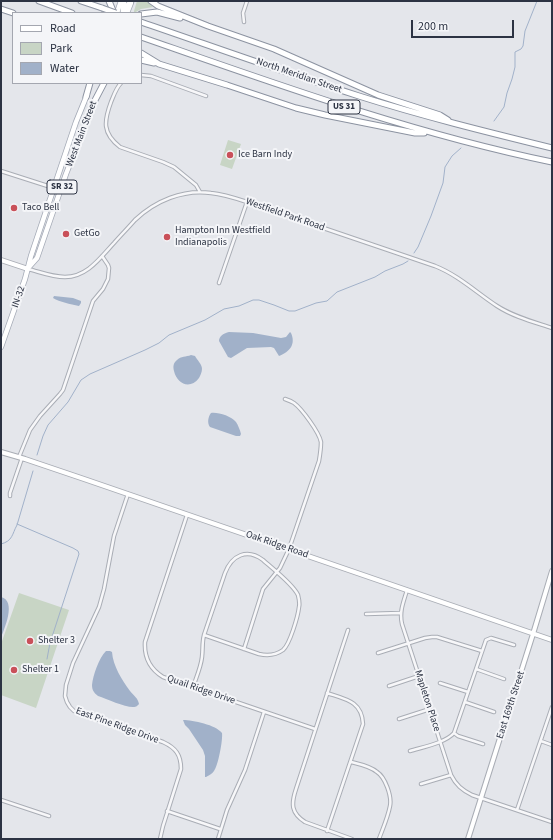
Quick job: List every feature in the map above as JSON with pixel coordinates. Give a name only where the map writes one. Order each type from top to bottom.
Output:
[{"type":"highway","points":[[39,1],[69,12]]},
{"type":"highway","points":[[81,1],[113,12]]},
{"type":"highway","points":[[109,1],[115,12]]},
{"type":"highway","points":[[122,1],[123,12]]},
{"type":"highway","points":[[124,12],[131,1]]},
{"type":"highway","points":[[151,1],[158,6],[193,20],[274,49],[374,93],[395,101],[440,114],[452,122]]},
{"type":"highway","points":[[1,9],[12,13]]},
{"type":"highway","points":[[142,14],[157,12],[193,20]]},
{"type":"highway","name":"North Meridian Street","points":[[142,22],[358,96],[552,148]]},
{"type":"highway","name":"North Meridian Street","points":[[142,37],[315,97],[429,132],[552,162]]},
{"type":"highway","points":[[142,54],[159,64]]},
{"type":"highway","points":[[142,60],[227,84],[276,102],[309,112],[415,133],[429,132]]},
{"type":"highway","points":[[86,97],[91,84]]},
{"type":"highway","points":[[93,104],[102,84]]},
{"type":"main road","points":[[116,12],[122,1]]},
{"type":"main road","points":[[127,12],[131,1]]},
{"type":"main road","name":"West Main Street","points":[[28,269],[76,122],[86,97]]},
{"type":"main road","name":"West Main Street","points":[[28,269],[37,258],[66,174],[93,104]]},
{"type":"main road","name":"IN-32","points":[[1,347],[28,269]]},
{"type":"street","points":[[244,22],[243,13],[247,1]]},
{"type":"street","points":[[142,74],[206,96]]},
{"type":"street","points":[[120,84],[115,91],[106,117],[106,130],[109,136],[120,147],[174,167],[196,185],[201,192]]},
{"type":"street","points":[[1,172],[54,188]]},
{"type":"street","name":"Westfield Park Road","points":[[28,269],[53,276],[79,274],[94,264],[141,215],[154,205],[174,197],[201,192],[220,194],[445,270],[497,306],[510,313],[552,328]]},
{"type":"street","points":[[220,283],[247,202]]},
{"type":"street","points":[[10,496],[30,430],[63,390],[93,301],[104,289],[108,279],[109,268],[102,256]]},
{"type":"street","points":[[1,260],[28,269]]},
{"type":"street","points":[[244,649],[262,592],[282,564],[289,549],[319,461],[321,450],[320,437],[301,409],[293,402],[285,399]]},
{"type":"street","name":"Oak Ridge Road","points":[[1,452],[21,457],[552,640]]},
{"type":"street","name":"East Pine Ridge Drive","points":[[128,494],[114,536],[99,607],[73,663],[66,685],[65,696],[70,707],[74,711],[163,742],[173,748],[180,757],[181,770],[160,839]]},
{"type":"street","name":"Quail Ridge Drive","points":[[187,514],[145,642],[146,657],[148,662],[155,672],[163,677],[315,729]]},
{"type":"street","points":[[193,687],[201,662],[204,635],[228,564],[241,556],[252,554],[262,559],[294,589],[299,599],[299,611],[288,643],[283,650],[271,655],[259,654],[204,635]]},
{"type":"street","name":"East 169th Street","points":[[468,839],[552,571]]},
{"type":"street","points":[[366,614],[400,613],[407,590]]},
{"type":"street","name":"Mapleton Place","points":[[400,613],[408,643],[451,775],[455,783],[472,795],[552,822]]},
{"type":"street","points":[[348,630],[315,729],[294,796],[293,805],[298,817],[305,822],[352,839]]},
{"type":"street","points":[[378,653],[425,638],[435,637],[482,652]]},
{"type":"street","points":[[410,752],[452,736],[485,641],[489,638],[514,645]]},
{"type":"street","points":[[476,670],[504,678]]},
{"type":"street","points":[[389,686],[419,676]]},
{"type":"street","points":[[440,683],[468,692]]},
{"type":"street","points":[[327,693],[352,702],[362,714],[362,726],[327,831]]},
{"type":"street","points":[[465,702],[494,712]]},
{"type":"street","points":[[517,810],[552,707]]},
{"type":"street","points":[[400,719],[430,709]]},
{"type":"street","points":[[218,839],[227,810],[244,774],[264,712]]},
{"type":"street","points":[[454,733],[458,736],[484,744]]},
{"type":"street","points":[[541,741],[552,745]]},
{"type":"street","points":[[351,762],[378,772],[386,783],[390,806],[379,839]]},
{"type":"street","points":[[422,784],[451,775]]},
{"type":"street","points":[[1,800],[49,816]]},
{"type":"street","points":[[168,812],[220,829]]},
{"type":"green space","points":[[137,1],[147,1],[153,7],[141,9],[136,12],[134,11]]},
{"type":"green space","name":"Ice Barn Indy","points":[[228,140],[241,144],[232,169],[220,165]]},
{"type":"green space","points":[[19,593],[69,610],[36,708],[1,695],[1,644]]},
{"type":"water","points":[[54,296],[73,298],[81,301],[81,303],[79,306],[69,304],[53,298]]},
{"type":"water","points":[[229,332],[253,333],[281,338],[286,337],[290,332],[293,341],[289,350],[279,356],[274,348],[271,347],[247,348],[231,358],[228,357],[219,341],[222,335]]},
{"type":"water","points":[[191,355],[195,356],[202,367],[202,371],[199,378],[195,382],[192,384],[184,384],[176,376],[174,365],[175,362],[182,357]]},
{"type":"water","points":[[211,413],[224,415],[234,420],[240,429],[240,436],[210,427],[208,420]]},
{"type":"water","points":[[1,597],[6,600],[9,609],[7,622],[1,638]]},
{"type":"water","points":[[106,651],[112,652],[118,673],[138,700],[139,704],[137,706],[129,707],[95,694],[92,685],[95,672]]},
{"type":"water","points":[[183,720],[210,725],[222,733],[220,753],[216,768],[206,777],[205,756],[203,750]]},
{"type":"waterway","points":[[494,121],[504,107],[515,67],[515,52],[523,46],[525,31],[537,1]]},
{"type":"waterway","points":[[414,253],[431,216],[443,183],[445,167],[452,156],[461,148]]},
{"type":"waterway","points":[[37,455],[48,425],[68,402],[81,380],[90,374],[145,350],[159,343],[169,335],[205,320],[224,309],[239,306],[253,300],[259,300],[289,311],[295,311],[316,303],[327,301],[337,292],[375,277],[408,261]]},
{"type":"waterway","points":[[1,544],[5,543],[12,537],[33,471]]},
{"type":"waterway","points":[[17,524],[73,548],[78,551],[79,554],[50,643],[47,659]]},
{"type":"place","name":"Ice Barn Indy","points":[[230,155]]},
{"type":"place","name":"Taco Bell","points":[[14,208]]},
{"type":"place","name":"GetGo","points":[[66,234]]},
{"type":"place","name":"Hampton Inn Westfield Indianapolis","points":[[167,237]]},
{"type":"place","name":"Shelter 3","points":[[30,641]]},
{"type":"place","name":"Shelter 1","points":[[14,670]]}]
